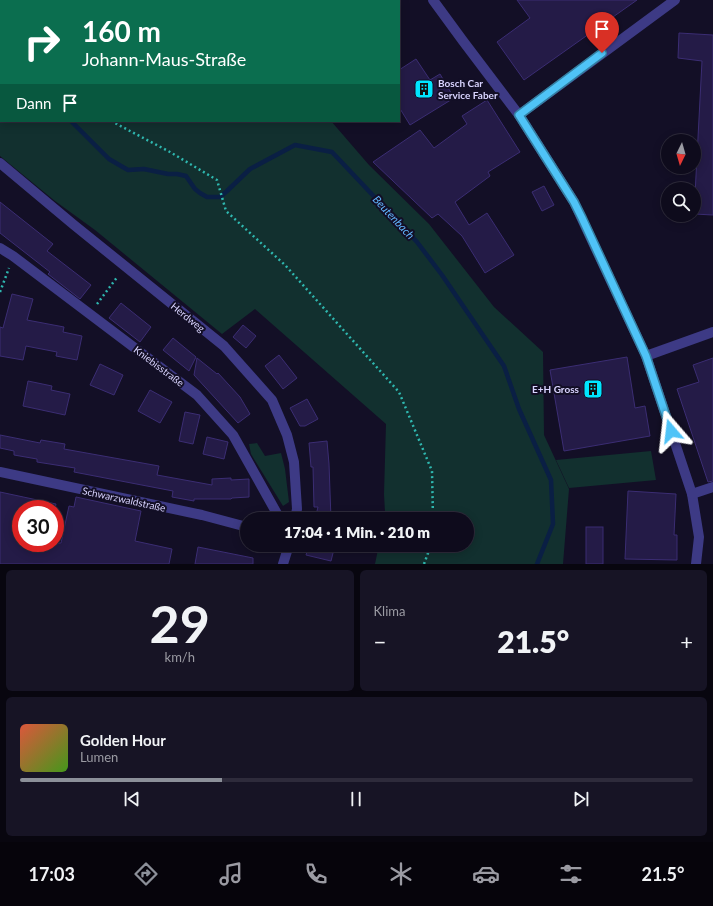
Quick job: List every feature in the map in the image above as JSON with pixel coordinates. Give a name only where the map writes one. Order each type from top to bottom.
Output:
[{"type":"street","points":[[433,0],[519,115],[574,202],[646,356],[692,494],[699,537],[696,564]]},
{"type":"street","points":[[519,115],[675,0]]},
{"type":"street","name":"Herdweg","points":[[0,163],[224,346],[272,400],[287,435],[294,462],[296,512]]},
{"type":"street","name":"Kniebisstraße","points":[[0,248],[13,256],[198,396],[233,435],[276,512]]},
{"type":"street","points":[[646,356],[713,332]]},
{"type":"street","name":"Schwarzwaldstraße","points":[[0,472],[240,524]]},
{"type":"street","points":[[692,494],[713,487]]},
{"type":"street","points":[[283,564],[287,552]]},
{"type":"path","points":[[112,122],[170,152],[218,180],[226,211],[285,265],[399,392],[432,471],[433,512]]},
{"type":"path","points":[[0,292],[13,256]]},
{"type":"path","points":[[89,314],[126,266]]},
{"type":"path","points":[[424,564],[428,552]]},
{"type":"green space","points":[[0,122],[332,122],[369,165],[429,224],[494,307],[543,352],[544,435],[569,489],[563,564],[375,564],[378,552],[474,552],[474,512],[385,512],[384,494],[386,424],[255,309],[222,334],[95,230],[55,201],[0,156]]},
{"type":"green space","points":[[257,443],[265,456],[281,453],[285,469],[289,502],[283,506],[251,454],[249,444]]},
{"type":"green space","points":[[651,451],[656,480],[569,488],[556,460]]},
{"type":"building","points":[[517,0],[637,0],[524,80],[497,42],[530,18]]},
{"type":"building","points":[[679,33],[713,35],[713,215],[701,214],[701,182],[696,182],[696,174],[701,174],[701,134],[698,134],[702,61],[678,58]]},
{"type":"building","name":"Bosch Car Service Faber","points":[[416,59],[430,80],[440,74],[454,98],[410,125],[400,109],[400,69]]},
{"type":"building","points":[[487,100],[520,152],[488,172],[490,176],[455,202],[469,225],[487,213],[514,255],[485,273],[462,236],[438,214],[432,218],[373,162],[420,130],[434,148],[467,124],[462,116]]},
{"type":"building","points":[[544,186],[554,205],[542,211],[532,192]]},
{"type":"building","points":[[0,202],[53,244],[47,251],[91,285],[80,299],[48,274],[50,272],[0,233]]},
{"type":"building","points":[[12,294],[33,299],[27,320],[64,327],[63,332],[82,336],[77,360],[56,356],[57,352],[26,346],[23,360],[0,356],[0,327],[3,328]]},
{"type":"building","points":[[121,303],[151,327],[140,342],[109,318]]},
{"type":"building","points":[[243,325],[256,336],[246,348],[233,337]]},
{"type":"building","points":[[173,338],[196,357],[189,371],[163,350]]},
{"type":"building","points":[[279,355],[297,378],[283,389],[265,366]]},
{"type":"building","name":"E+H Gross","points":[[627,357],[635,408],[645,406],[650,436],[564,451],[550,370]]},
{"type":"building","points":[[197,358],[217,374],[218,373],[240,397],[250,414],[238,423],[194,375]]},
{"type":"building","points":[[713,358],[713,481],[708,482],[677,389],[699,382],[693,365]]},
{"type":"building","points":[[100,364],[123,375],[114,395],[90,385]]},
{"type":"building","points":[[28,381],[52,386],[51,390],[70,394],[65,415],[23,406]]},
{"type":"building","points":[[150,390],[172,402],[160,423],[138,411]]},
{"type":"building","points":[[307,399],[318,419],[305,426],[300,426],[290,408]]},
{"type":"building","points":[[185,412],[200,415],[193,444],[179,441]]},
{"type":"building","points":[[0,435],[40,443],[41,440],[65,444],[64,449],[159,466],[157,475],[212,485],[212,479],[249,479],[249,497],[231,499],[194,499],[194,501],[172,497],[173,491],[74,472],[75,468],[37,462],[37,459],[14,455],[14,451],[0,448]]},
{"type":"building","points":[[207,437],[228,442],[224,459],[203,454]]},
{"type":"building","points":[[327,441],[331,512],[317,512],[318,507],[314,507],[313,467],[311,467],[309,443]]},
{"type":"building","points":[[628,491],[676,494],[674,535],[677,535],[677,560],[625,559]]},
{"type":"building","points":[[0,492],[37,500],[12,500],[12,552],[64,552],[64,529],[69,506],[74,507],[76,497],[141,511],[135,541],[172,549],[169,564],[0,564]]},
{"type":"building","points":[[586,527],[603,527],[603,564],[586,564]]},
{"type":"building","points":[[198,547],[253,558],[253,564],[195,564]]},
{"type":"building","points":[[307,552],[333,552],[331,561],[306,555]]},
{"type":"waterway","name":"Beutenbach","points":[[72,122],[109,159],[128,170],[144,169],[186,176],[195,189],[207,197],[220,197],[250,169],[295,145],[332,152],[417,242],[442,275],[504,366],[519,409],[551,480],[553,524],[537,564]]},
{"type":"place","name":"Bosch Car Service Faber","points":[[424,89]]},
{"type":"place","name":"E+H Gross","points":[[593,389]]},
{"type":"route","points":[[602,53],[519,115],[574,202],[582,218],[646,356],[671,431]]}]
